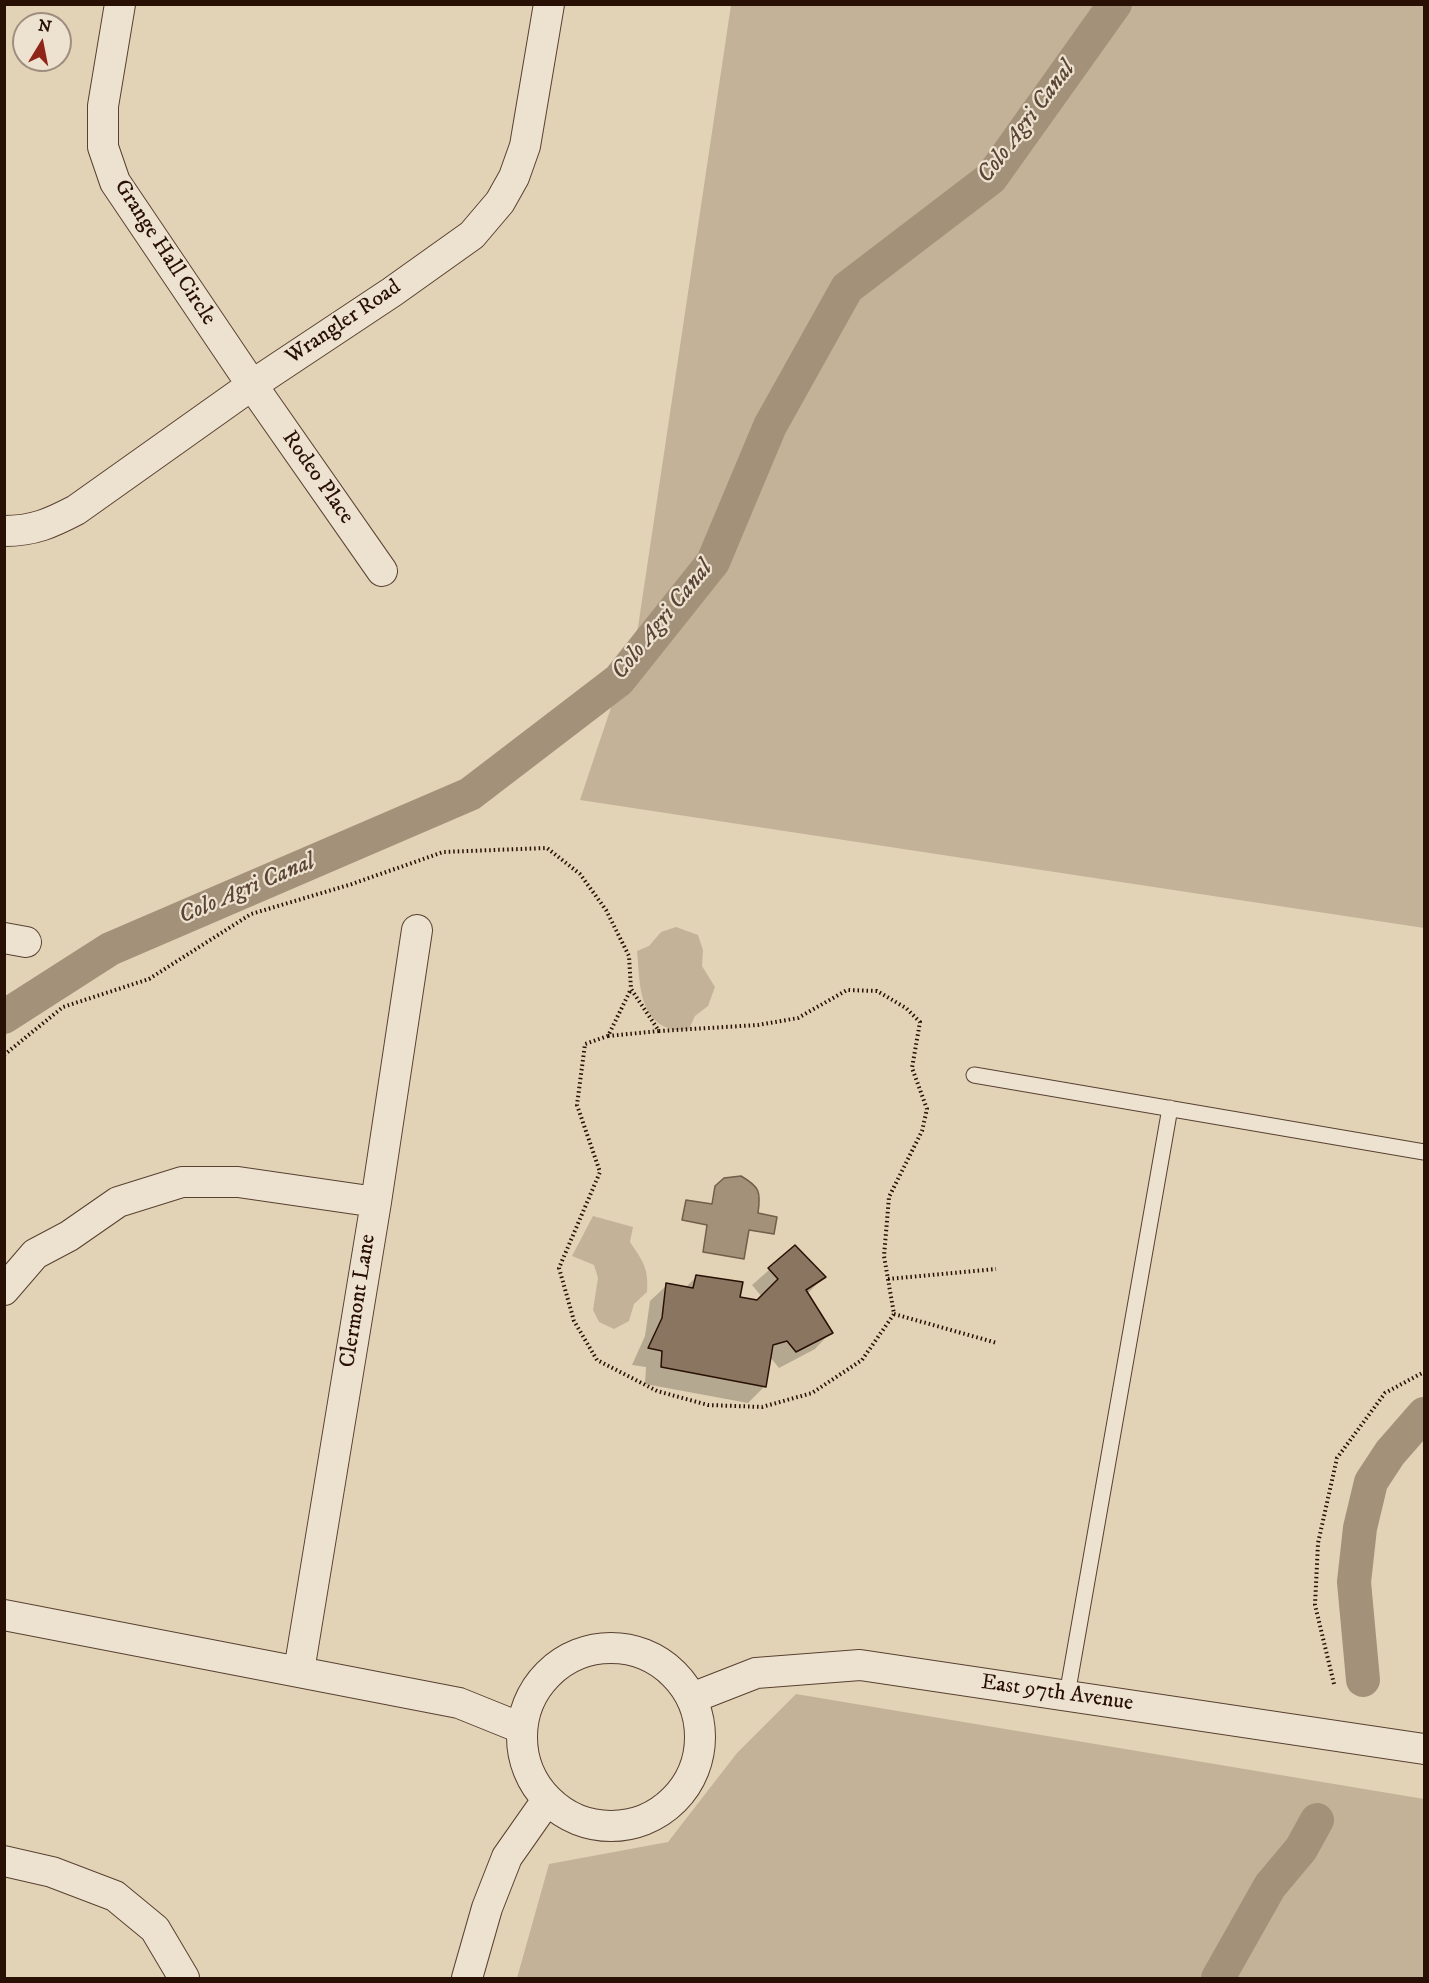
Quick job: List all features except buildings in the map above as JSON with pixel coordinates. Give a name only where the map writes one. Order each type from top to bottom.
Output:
[{"type":"street","name":"Grange Hall Circle","points":[[120,4],[103,105],[103,147],[115,182],[252,385]]},
{"type":"street","name":"Wrangler Road","points":[[4,531],[33,529],[49,524],[76,510],[252,385],[392,292],[472,235],[500,202],[514,177],[525,146],[549,4]]},
{"type":"street","name":"Rodeo Place","points":[[252,385],[382,571]]},
{"type":"street","name":"Clermont Lane","points":[[298,1671],[376,1202],[417,930]]},
{"type":"street","points":[[4,1290],[34,1254],[69,1236],[118,1202],[182,1182],[238,1182],[376,1202]]},
{"type":"street","points":[[4,1615],[459,1703],[521,1728]]},
{"type":"street","points":[[607,1648],[632,1650],[656,1659],[676,1675],[692,1698],[700,1725],[700,1753],[691,1779],[674,1802],[651,1818],[624,1826],[596,1826],[569,1816],[547,1800],[530,1777],[522,1753],[521,1728],[527,1703],[540,1681],[559,1664],[582,1652],[607,1648]]},
{"type":"street","name":"East 97th Avenue","points":[[692,1698],[756,1673],[860,1665],[1425,1749]]},
{"type":"street","points":[[467,1978],[487,1908],[507,1857],[547,1800]]},
{"type":"street","points":[[4,1861],[52,1872],[115,1896],[163,1924],[184,1978]]},
{"type":"lane","points":[[974,1075],[1425,1152]]},
{"type":"lane","points":[[1067,1695],[1170,1108]]},
{"type":"path","points":[[4,1055],[63,1007],[149,979],[251,915],[352,884],[442,852],[547,849],[580,874],[606,910],[629,956],[631,989],[608,1036]]},
{"type":"path","points":[[631,989],[659,1031]]},
{"type":"path","points":[[847,990],[877,991],[906,1008],[920,1022],[912,1068],[927,1109],[922,1131],[889,1197],[884,1256],[894,1314],[862,1360],[812,1393],[762,1407],[708,1405],[657,1392],[597,1360],[574,1321],[558,1268],[600,1172],[577,1105],[585,1044],[608,1036],[659,1031],[758,1024],[798,1018],[847,990]]},
{"type":"path","points":[[888,1279],[996,1269]]},
{"type":"path","points":[[894,1314],[997,1343]]},
{"type":"path","points":[[1334,1684],[1315,1605],[1318,1543],[1337,1458],[1385,1393],[1425,1372]]},
{"type":"shaded area","points":[[731,5],[1424,5],[1424,928],[580,800],[638,627]]},
{"type":"shaded area","points":[[676,927],[698,935],[703,950],[702,966],[715,987],[708,1006],[695,1016],[689,1029],[677,1030],[659,1024],[646,1007],[640,985],[637,951],[649,946],[661,932]]},
{"type":"shaded area","points":[[741,1176],[752,1183],[758,1191],[758,1213],[777,1217],[774,1234],[749,1230],[744,1259],[703,1252],[707,1225],[682,1220],[686,1200],[712,1204],[715,1186],[724,1178]]},
{"type":"shaded area","points":[[593,1216],[633,1227],[630,1242],[642,1260],[646,1271],[647,1292],[634,1304],[629,1321],[614,1329],[599,1322],[593,1310],[598,1278],[594,1265],[572,1256]]},
{"type":"shaded area","points":[[796,1694],[1424,1799],[1424,1978],[517,1978],[549,1864],[668,1842],[737,1753]]},
{"type":"waterway","name":"Colo Agri Canal","points":[[4,1017],[110,949],[470,794],[619,680],[713,562],[770,426],[847,288],[991,178],[1115,4]]},
{"type":"waterway","points":[[1363,1680],[1354,1582],[1360,1528],[1371,1482],[1390,1453],[1424,1414]]},
{"type":"waterway","points":[[1218,1978],[1270,1886],[1301,1849],[1317,1820]]}]
